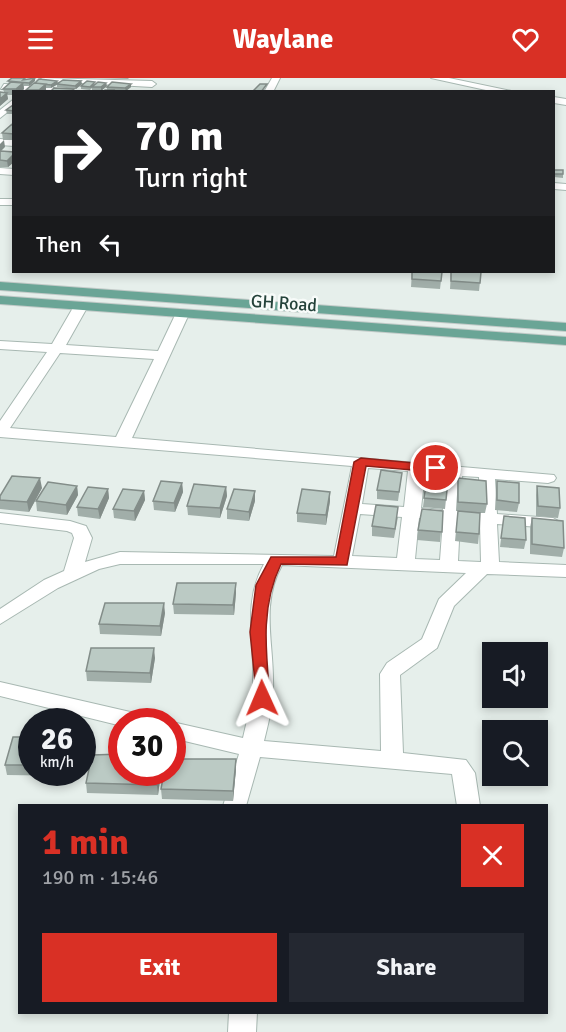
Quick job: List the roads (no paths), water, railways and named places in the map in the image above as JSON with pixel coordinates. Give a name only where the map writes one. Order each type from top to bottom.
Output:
[{"type":"main road","name":"GH Road","points":[[0,286],[566,327]]},
{"type":"main road","name":"GH Road","points":[[0,300],[566,341]]},
{"type":"street","points":[[28,90],[43,78],[152,84]]},
{"type":"street","points":[[435,78],[504,90]]},
{"type":"street","points":[[4,87],[53,90],[63,79]]},
{"type":"street","points":[[76,90],[86,80]]},
{"type":"street","points":[[495,88],[508,81]]},
{"type":"street","points":[[104,90],[111,82]]},
{"type":"street","points":[[0,116],[9,103]]},
{"type":"street","points":[[81,306],[56,350],[0,432],[548,478]]},
{"type":"street","points":[[122,442],[182,314]]},
{"type":"street","points":[[0,345],[161,355]]},
{"type":"street","points":[[342,562],[361,462]]},
{"type":"street","points":[[405,565],[417,467]]},
{"type":"street","points":[[449,567],[454,470]]},
{"type":"street","points":[[392,761],[390,674],[394,668],[430,643],[446,603],[486,568],[489,517],[487,472]]},
{"type":"street","points":[[352,508],[561,524]]},
{"type":"street","points":[[0,519],[70,526],[80,530],[83,538],[72,574]]},
{"type":"street","points":[[0,618],[51,584],[72,574],[120,558],[146,556],[566,571]]},
{"type":"street","points":[[235,804],[262,698],[257,632],[266,577],[276,560]]},
{"type":"street","points":[[0,689],[108,714]]},
{"type":"street","points":[[186,733],[250,748],[462,768],[469,804]]},
{"type":"street","points":[[242,1032],[243,1014]]}]
